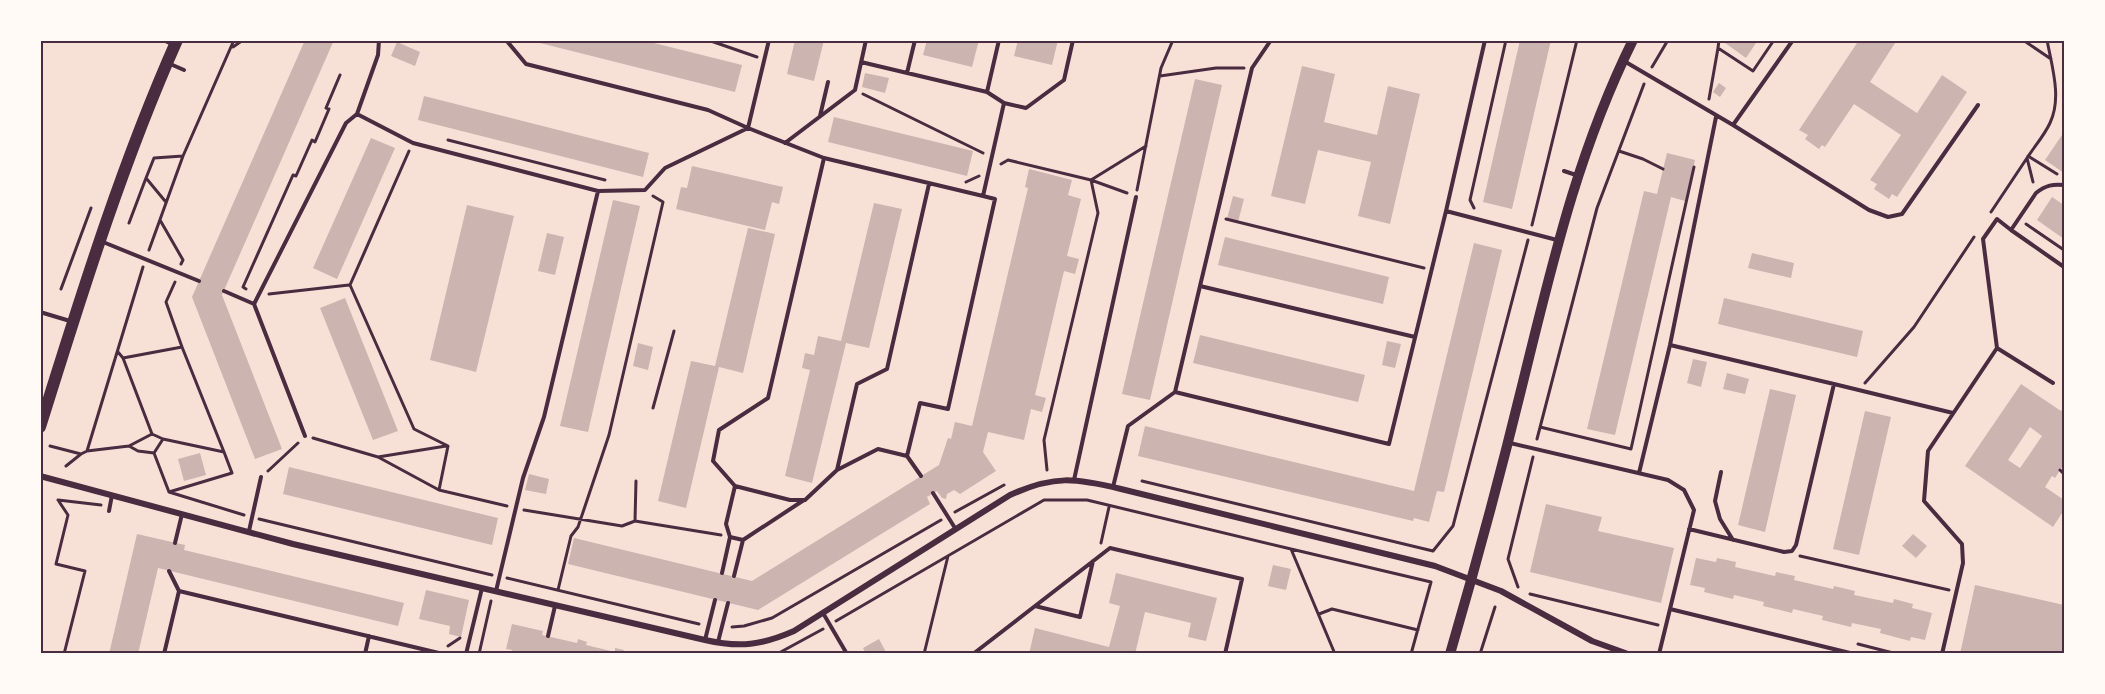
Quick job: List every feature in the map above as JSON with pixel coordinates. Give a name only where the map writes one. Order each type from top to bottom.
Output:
[{"type":"main road","points":[[1450,654],[1472,579],[1558,240],[1577,175],[1599,114],[1633,40]]},
{"type":"main road","points":[[40,427],[99,240],[131,150],[176,43]]},
{"type":"street","points":[[40,476],[249,532],[555,606],[718,643],[745,645],[763,643],[794,631],[1010,495],[1030,486],[1058,479],[1074,480],[1113,487],[1435,566],[1501,591],[1592,641],[1628,654]]},
{"type":"lane","points":[[163,40],[176,43]]},
{"type":"lane","points":[[254,304],[346,123],[357,114],[378,55],[379,40]]},
{"type":"lane","points":[[506,40],[526,64],[708,110],[824,158],[995,199],[948,409],[920,403],[907,456]]},
{"type":"lane","points":[[748,128],[769,40]]},
{"type":"lane","points":[[785,143],[855,90],[866,40]]},
{"type":"lane","points":[[907,73],[915,40]]},
{"type":"lane","points":[[987,92],[999,40]]},
{"type":"lane","points":[[861,62],[987,92],[1004,103],[1026,108],[1064,80],[1072,40]]},
{"type":"lane","points":[[1113,487],[1128,426],[1174,393],[1252,68],[1271,40]]},
{"type":"lane","points":[[1174,393],[1389,444],[1485,40]]},
{"type":"lane","points":[[1733,125],[1793,40]]},
{"type":"lane","points":[[1623,60],[1869,210],[1888,217],[1902,214],[1978,105]]},
{"type":"lane","points":[[167,63],[184,70]]},
{"type":"lane","points":[[820,116],[828,82]]},
{"type":"lane","points":[[983,196],[1004,103]]},
{"type":"lane","points":[[357,114],[413,143],[598,191],[645,190],[666,168],[748,128]]},
{"type":"lane","points":[[1639,473],[1670,345],[1716,117]]},
{"type":"lane","points":[[805,500],[790,500],[735,486],[713,460],[719,430],[768,398],[824,158]]},
{"type":"lane","points":[[1564,171],[1577,175]]},
{"type":"lane","points":[[837,470],[857,384],[886,369],[929,184]]},
{"type":"lane","points":[[2011,230],[2036,192],[2051,184],[2064,185]]},
{"type":"lane","points":[[496,591],[523,478],[544,417],[598,191]]},
{"type":"lane","points":[[1074,480],[1136,196]]},
{"type":"lane","points":[[1446,211],[1558,240]]},
{"type":"lane","points":[[1942,654],[1963,563],[1962,544],[1924,501],[1928,451],[1997,348],[1983,239],[1996,219],[2064,267]]},
{"type":"lane","points":[[99,240],[199,281]]},
{"type":"lane","points":[[1200,286],[1415,337]]},
{"type":"lane","points":[[224,291],[254,304],[305,436]]},
{"type":"lane","points":[[40,312],[73,322]]},
{"type":"lane","points":[[1670,345],[1954,413]]},
{"type":"lane","points":[[1997,348],[2054,383]]},
{"type":"lane","points":[[1689,529],[1784,552],[1792,551],[1796,545],[1834,384]]},
{"type":"lane","points":[[1508,443],[1668,480],[1684,490],[1694,510],[1659,654]]},
{"type":"lane","points":[[734,576],[743,540],[805,500],[837,470],[878,450],[907,456],[921,476]]},
{"type":"lane","points":[[1721,472],[1714,501],[1720,519],[1734,540]]},
{"type":"lane","points":[[249,532],[261,477]]},
{"type":"lane","points":[[722,573],[730,537],[726,524],[735,486]]},
{"type":"lane","points":[[933,493],[955,528]]},
{"type":"lane","points":[[109,511],[112,495]]},
{"type":"lane","points":[[176,543],[182,513]]},
{"type":"lane","points":[[730,537],[743,540]]},
{"type":"lane","points":[[973,654],[1110,548],[1242,579],[1225,654]]},
{"type":"lane","points":[[1034,606],[1080,617],[1096,558]]},
{"type":"lane","points":[[164,654],[179,591],[169,571]]},
{"type":"lane","points":[[466,654],[482,588]]},
{"type":"lane","points":[[179,591],[441,653]]},
{"type":"lane","points":[[705,640],[715,600]]},
{"type":"lane","points":[[718,643],[728,603]]},
{"type":"lane","points":[[548,636],[555,606]]},
{"type":"lane","points":[[1670,609],[1854,654]]},
{"type":"lane","points":[[823,612],[847,654]]},
{"type":"lane","points":[[365,654],[369,636]]},
{"type":"path","points":[[231,47],[243,40]]},
{"type":"path","points":[[708,40],[764,60]]},
{"type":"path","points":[[855,90],[992,156],[1091,180],[1136,196],[1160,76],[1173,40]]},
{"type":"path","points":[[1475,209],[1470,200],[1506,40]]},
{"type":"path","points":[[1116,475],[1433,551],[1453,526],[1530,233],[1577,40]]},
{"type":"path","points":[[1519,591],[1508,559],[1597,208],[1648,75],[1668,40]]},
{"type":"path","points":[[1707,111],[1719,40]]},
{"type":"path","points":[[1718,48],[1753,71],[1774,40]]},
{"type":"path","points":[[2023,40],[2051,60]]},
{"type":"path","points":[[1987,218],[2049,124],[2055,110],[2055,80],[2047,40]]},
{"type":"path","points":[[1160,76],[1216,68],[1252,68]]},
{"type":"path","points":[[440,138],[611,181]]},
{"type":"path","points":[[413,143],[350,285],[414,429],[448,446]]},
{"type":"path","points":[[1091,180],[1146,146]]},
{"type":"path","points":[[1619,151],[1663,169]]},
{"type":"path","points":[[129,223],[154,158],[183,156]]},
{"type":"path","points":[[1540,427],[1630,449],[1696,157]]},
{"type":"path","points":[[2027,157],[2061,177]]},
{"type":"path","points":[[2027,157],[2036,192]]},
{"type":"path","points":[[962,185],[1008,160]]},
{"type":"path","points":[[146,178],[165,201]]},
{"type":"path","points":[[1047,470],[1044,440],[1098,213],[1091,180]]},
{"type":"path","points":[[558,590],[571,536],[581,521],[609,435],[663,202],[645,190]]},
{"type":"path","points":[[61,289],[91,208]]},
{"type":"path","points":[[1216,217],[1431,269]]},
{"type":"path","points":[[2024,222],[2064,250]]},
{"type":"path","points":[[1858,390],[1914,327],[1980,228]]},
{"type":"path","points":[[653,408],[674,331]]},
{"type":"path","points":[[123,358],[182,347],[232,473],[169,492]]},
{"type":"path","points":[[118,352],[123,358],[152,434],[163,439],[224,452]]},
{"type":"path","points":[[87,451],[129,446],[152,434]]},
{"type":"path","points":[[261,477],[305,436],[378,457],[439,490],[581,521],[621,526],[635,521],[730,537]]},
{"type":"path","points":[[154,453],[163,439]]},
{"type":"path","points":[[129,446],[138,451],[154,453]]},
{"type":"path","points":[[378,457],[448,446]]},
{"type":"path","points":[[439,490],[448,446]]},
{"type":"path","points":[[154,453],[169,492]]},
{"type":"path","points":[[66,466],[81,454]]},
{"type":"path","points":[[1038,474],[1047,470],[1076,470]]},
{"type":"path","points":[[2060,470],[2064,474]]},
{"type":"path","points":[[635,521],[636,481]]},
{"type":"path","points":[[722,627],[744,626],[771,618],[1000,486],[1010,483]]},
{"type":"path","points":[[169,492],[252,517],[709,626]]},
{"type":"path","points":[[58,500],[68,515],[56,564],[85,571],[64,654]]},
{"type":"path","points":[[777,654],[1044,500],[1087,500],[1431,582],[1411,654]]},
{"type":"path","points":[[1096,558],[1109,507]]},
{"type":"path","points":[[1291,549],[1335,654]]},
{"type":"path","points":[[1784,552],[1956,592]]},
{"type":"path","points":[[924,654],[948,555]]},
{"type":"path","points":[[1530,594],[1665,627]]},
{"type":"path","points":[[479,654],[491,600]]},
{"type":"path","points":[[1480,654],[1495,607]]},
{"type":"path","points":[[1319,614],[1332,609],[1418,630]]},
{"type":"path","points":[[441,653],[462,637]]},
{"type":"building","points":[[305,40],[334,40],[222,295],[282,449],[255,459],[192,297]]},
{"type":"building","points":[[528,40],[642,40],[742,65],[735,92]]},
{"type":"building","points":[[795,40],[824,40],[814,81],[787,74]]},
{"type":"building","points":[[927,40],[979,40],[972,67],[923,55]]},
{"type":"building","points":[[1018,40],[1058,40],[1052,65],[1014,56]]},
{"type":"building","points":[[1520,40],[1551,40],[1512,209],[1483,202]]},
{"type":"building","points":[[1721,40],[1758,40],[1746,58]]},
{"type":"building","points":[[1859,40],[1897,40],[1870,82],[1917,113],[1942,75],[1967,92],[1897,197],[1892,194],[1889,199],[1874,189],[1877,184],[1870,180],[1901,135],[1854,104],[1825,147],[1822,145],[1819,149],[1805,139],[1808,135],[1799,130]]},
{"type":"building","points":[[397,42],[420,52],[415,66],[391,56]]},
{"type":"building","points":[[1302,66],[1335,74],[1324,122],[1377,135],[1388,86],[1420,94],[1390,224],[1358,216],[1371,162],[1318,150],[1305,204],[1271,196]]},
{"type":"building","points":[[865,73],[889,78],[885,93],[862,87]]},
{"type":"building","points":[[1195,79],[1222,85],[1150,400],[1122,394]]},
{"type":"building","points":[[1719,83],[1726,88],[1720,97],[1713,92]]},
{"type":"building","points":[[424,96],[649,153],[643,177],[418,120]]},
{"type":"building","points":[[834,117],[973,151],[967,176],[828,142]]},
{"type":"building","points":[[2064,132],[2064,173],[2045,160]]},
{"type":"building","points":[[371,138],[395,148],[337,279],[313,268]]},
{"type":"building","points":[[1667,153],[1695,160],[1685,201],[1671,197],[1615,435],[1587,429],[1644,191],[1657,194]]},
{"type":"building","points":[[692,166],[783,187],[779,204],[772,202],[765,230],[676,209],[681,187],[687,188]]},
{"type":"building","points":[[1029,169],[1072,180],[1068,195],[1081,199],[1067,256],[1079,259],[1075,274],[1064,271],[1035,395],[1046,398],[1042,412],[1031,409],[1024,440],[988,432],[983,452],[996,471],[960,494],[954,490],[947,494],[946,499],[942,498],[937,491],[927,497],[930,504],[758,610],[568,564],[574,538],[752,581],[939,465],[948,438],[951,439],[955,422],[972,426],[1028,188],[1025,187]]},
{"type":"building","points":[[1233,196],[1244,199],[1238,222],[1227,219]]},
{"type":"building","points":[[2052,197],[2064,205],[2064,239],[2037,220]]},
{"type":"building","points":[[613,200],[640,206],[588,432],[560,426]]},
{"type":"building","points":[[874,203],[902,209],[869,348],[846,343],[812,483],[785,476],[810,370],[802,368],[805,353],[814,355],[818,336],[841,341]]},
{"type":"building","points":[[467,205],[514,216],[476,372],[430,360]]},
{"type":"building","points":[[748,228],[775,234],[743,373],[719,367],[686,508],[658,501],[691,361],[715,366]]},
{"type":"building","points":[[547,233],[564,237],[555,275],[538,271]]},
{"type":"building","points":[[1225,237],[1389,277],[1383,304],[1218,265]]},
{"type":"building","points":[[1474,243],[1502,250],[1444,492],[1437,491],[1429,522],[1414,518],[1413,521],[1138,456],[1145,426],[1414,491]]},
{"type":"building","points":[[1752,253],[1794,263],[1791,278],[1748,268]]},
{"type":"building","points":[[345,298],[398,431],[373,440],[320,308]]},
{"type":"building","points":[[1724,298],[1863,331],[1857,357],[1718,324]]},
{"type":"building","points":[[1200,335],[1365,375],[1358,402],[1193,363]]},
{"type":"building","points":[[1387,341],[1401,344],[1395,368],[1382,365]]},
{"type":"building","points":[[638,343],[653,347],[648,370],[633,366]]},
{"type":"building","points":[[1693,359],[1707,362],[1701,387],[1687,383]]},
{"type":"building","points":[[1727,373],[1749,379],[1745,394],[1723,389]]},
{"type":"building","points":[[2021,384],[2061,411],[2064,406],[2064,458],[2062,461],[2064,464],[2055,478],[2052,476],[2045,487],[2064,500],[2064,510],[2053,527],[1965,466]],"holes":[[[2030,427],[2042,436],[2020,468],[2008,460]]]},
{"type":"building","points":[[1770,389],[1796,395],[1765,532],[1738,525]]},
{"type":"building","points":[[1865,411],[1891,417],[1859,555],[1833,549]]},
{"type":"building","points":[[200,453],[206,475],[184,481],[178,459]]},
{"type":"building","points":[[289,467],[498,518],[492,545],[283,494]]},
{"type":"building","points":[[529,474],[549,479],[546,494],[525,490]]},
{"type":"building","points":[[1546,504],[1602,517],[1598,531],[1674,548],[1661,603],[1530,572]]},
{"type":"building","points":[[137,534],[185,545],[184,550],[404,603],[398,626],[158,568],[138,654],[109,654]]},
{"type":"building","points":[[1913,534],[1927,546],[1916,558],[1902,546]]},
{"type":"building","points":[[1696,558],[1716,562],[1717,558],[1736,562],[1735,567],[1775,576],[1776,572],[1795,576],[1794,580],[1833,589],[1834,586],[1855,591],[1854,595],[1893,603],[1894,599],[1913,604],[1912,608],[1932,613],[1925,640],[1911,637],[1910,641],[1880,633],[1881,629],[1852,623],[1851,627],[1822,620],[1823,616],[1793,609],[1792,613],[1763,606],[1764,602],[1734,595],[1733,599],[1704,592],[1705,588],[1690,585]]},
{"type":"building","points":[[1273,565],[1291,569],[1286,590],[1268,586]]},
{"type":"building","points":[[1116,573],[1217,598],[1206,641],[1188,637],[1191,623],[1145,612],[1135,654],[1029,654],[1035,628],[1109,647],[1120,606],[1109,603]]},
{"type":"building","points":[[1975,585],[2064,605],[2064,654],[1960,654]]},
{"type":"building","points":[[426,590],[469,600],[461,637],[449,634],[450,626],[419,619]]},
{"type":"building","points":[[512,624],[543,631],[542,635],[577,643],[578,639],[587,642],[586,645],[615,652],[615,648],[624,650],[623,654],[511,654],[512,650],[506,649]]},
{"type":"building","points":[[879,639],[887,654],[866,654],[863,648]]}]
